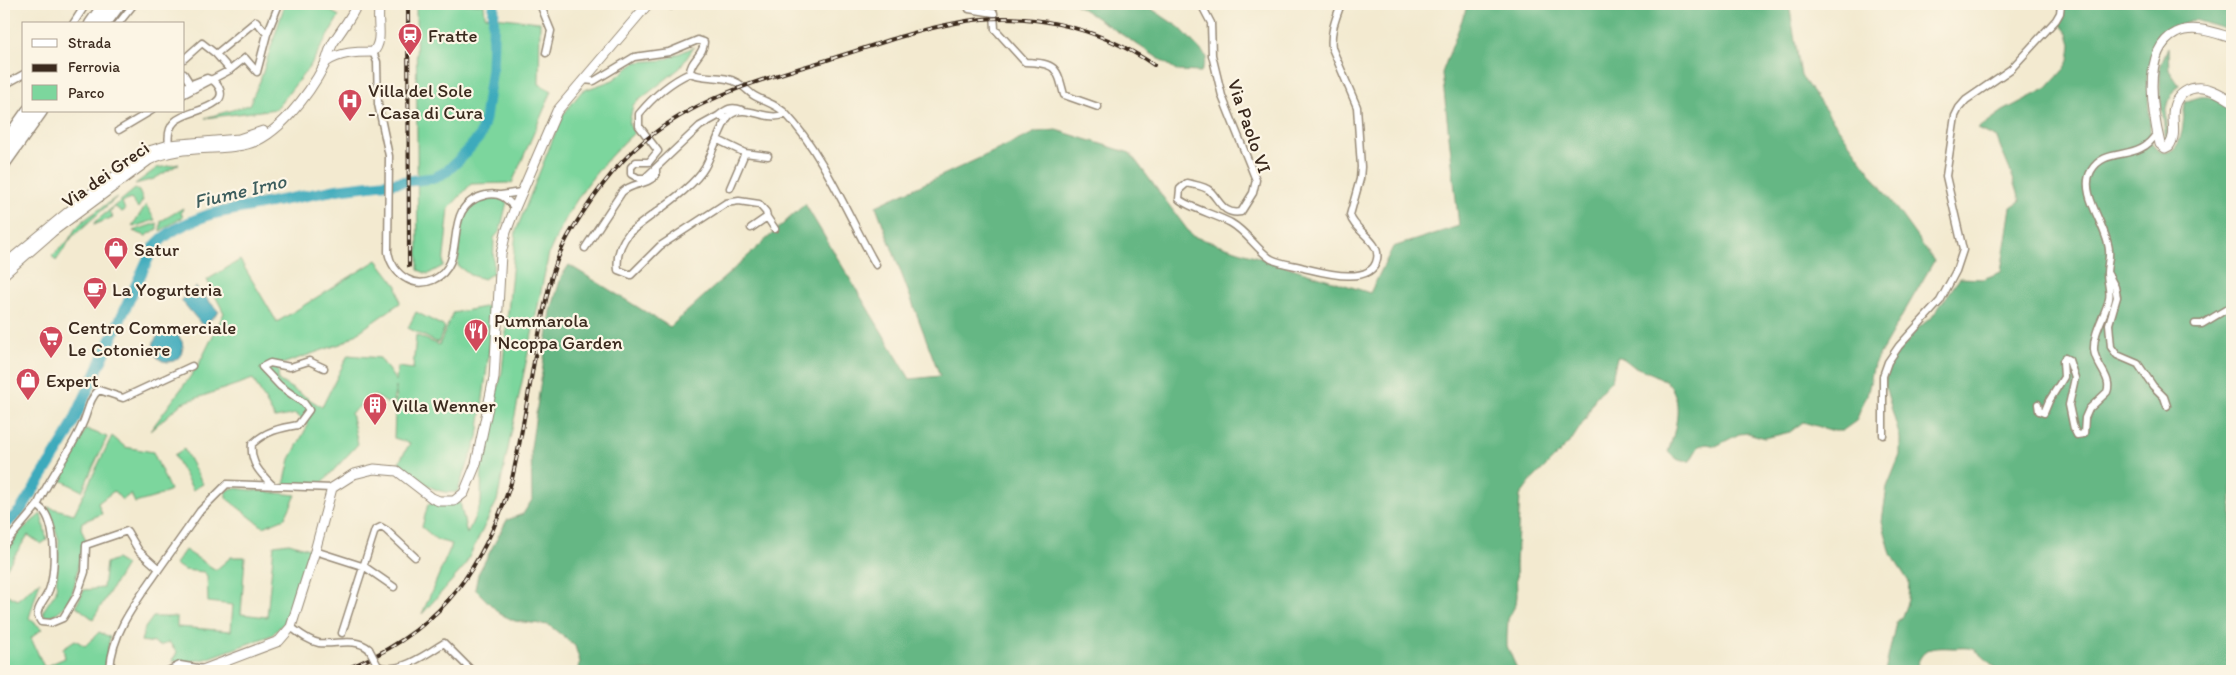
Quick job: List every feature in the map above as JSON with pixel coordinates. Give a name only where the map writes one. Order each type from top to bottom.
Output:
[{"type":"highway","points":[[92,22],[105,4]]},
{"type":"highway","points":[[106,22],[119,4]]},
{"type":"highway","points":[[4,146],[27,112]]},
{"type":"highway","points":[[4,163],[40,112]]},
{"type":"street","points":[[74,22],[86,4]]},
{"type":"street","points":[[120,22],[134,4]]},
{"type":"street","points":[[185,94],[230,70],[245,58],[257,72],[267,34],[279,4]]},
{"type":"street","name":"Via dei Greci","points":[[4,274],[52,232],[149,160],[167,153],[251,143],[281,124],[290,115],[326,62],[328,53],[357,4]]},
{"type":"street","points":[[371,4],[376,4]]},
{"type":"street","points":[[373,52],[379,43],[380,4]]},
{"type":"street","points":[[540,4],[550,31],[546,53]]},
{"type":"street","points":[[113,671],[110,668],[111,659],[123,623],[200,511],[227,484],[332,488],[354,474],[374,469],[398,471],[432,498],[439,501],[454,501],[464,494],[476,464],[490,400],[502,254],[506,232],[521,192],[554,116],[648,4]]},
{"type":"street","points":[[663,4],[671,6],[673,4]]},
{"type":"street","points":[[970,4],[969,9],[994,13],[995,29],[1025,62],[1048,63],[1056,69],[1064,95],[1098,107]]},
{"type":"street","name":"Via Paolo VI","points":[[1201,4],[1211,23],[1212,56],[1220,87],[1256,180],[1253,193],[1240,212],[1234,213],[1226,210],[1208,190],[1187,183],[1180,189],[1180,199],[1220,217],[1241,229],[1263,253],[1276,261],[1330,275],[1349,276],[1372,268],[1377,262],[1378,255],[1369,239],[1351,220],[1350,215],[1360,179],[1361,167],[1357,107],[1332,48],[1331,41],[1341,4]]},
{"type":"street","points":[[1883,435],[1882,376],[1888,362],[1899,346],[1940,302],[1956,271],[1963,250],[1946,176],[1955,116],[1966,100],[2016,64],[2056,20],[2060,13],[2061,4]]},
{"type":"street","name":"Via dei Greci","points":[[348,52],[340,48],[339,43],[352,18],[351,15]]},
{"type":"street","points":[[216,54],[256,21],[267,34]]},
{"type":"street","points":[[2232,38],[2207,30],[2192,30],[2176,33],[2163,44],[2153,65],[2153,98],[2160,144],[2165,148],[2170,146],[2174,135],[2174,105],[2184,91],[2195,87],[2211,90],[2232,101]]},
{"type":"street","points":[[583,80],[594,82],[634,57],[669,52],[698,40],[704,42],[704,48],[690,68],[690,73]]},
{"type":"street","points":[[185,58],[202,43],[216,54],[230,70]]},
{"type":"street","points":[[326,62],[334,56],[348,52],[373,52]]},
{"type":"street","points":[[373,52],[377,62],[378,104],[389,156],[387,242],[389,259],[395,269],[405,278],[417,283],[428,282],[441,276],[453,259],[456,224],[461,212],[468,204],[481,196],[521,192]]},
{"type":"street","points":[[690,73],[696,76],[727,78],[786,114],[800,131],[834,186],[876,265]]},
{"type":"street","points":[[690,73],[667,87],[639,114],[638,126],[658,151],[649,162],[636,162],[631,167],[631,174],[638,178],[646,178],[700,126],[734,107],[773,118],[786,114]]},
{"type":"street","points":[[4,85],[22,75]]},
{"type":"street","points":[[185,76],[191,85]]},
{"type":"street","points":[[169,145],[169,131],[174,122],[216,102],[219,98],[219,86],[213,80],[204,79],[185,87]]},
{"type":"street","name":"Via dei Greci","points":[[4,265],[48,227],[144,155],[169,145],[239,139],[262,131],[295,107]]},
{"type":"street","points":[[746,111],[737,112],[727,118],[699,176],[636,227],[621,243],[617,260],[618,270],[630,275],[660,246],[726,203],[739,201],[759,204],[766,212],[775,229]]},
{"type":"street","points":[[119,130],[149,112]]},
{"type":"street","points":[[718,116],[727,118]]},
{"type":"street","points":[[2038,404],[2038,411],[2044,413],[2064,377],[2063,360],[2065,358],[2069,360],[2075,378],[2068,405],[2077,435],[2084,434],[2085,418],[2088,409],[2107,392],[2108,383],[2095,357],[2094,348],[2103,314],[2110,297],[2107,273],[2109,248],[2092,204],[2088,183],[2089,174],[2096,164],[2106,157],[2142,148],[2157,133]]},
{"type":"street","points":[[718,140],[745,153],[768,156]]},
{"type":"street","points":[[730,188],[745,153]]},
{"type":"street","points":[[585,248],[622,192],[630,186],[650,182],[656,175],[656,169]]},
{"type":"street","points":[[500,194],[515,208]]},
{"type":"street","points":[[751,228],[767,217]]},
{"type":"street","points":[[2107,273],[2115,287],[2117,297],[2109,324],[2111,347],[2117,354],[2138,364],[2153,386],[2164,396],[2167,406]]},
{"type":"street","points":[[2195,324],[2202,324],[2232,306]]},
{"type":"street","points":[[273,486],[262,474],[251,456],[252,444],[261,436],[278,428],[298,425],[309,410],[304,403],[280,386],[262,368],[270,363],[290,367],[309,361],[324,368]]},
{"type":"street","points":[[4,545],[37,506],[44,488],[55,474],[82,425],[94,394],[99,390],[123,398],[192,366]]},
{"type":"street","points":[[168,671],[180,665],[201,670],[279,641],[291,627],[315,551],[332,488]]},
{"type":"street","points":[[37,506],[42,508],[47,515],[55,554],[51,586],[46,599],[38,610],[37,616],[41,622],[51,623],[63,618],[77,595],[85,572],[86,545],[127,531],[138,551],[159,569]]},
{"type":"street","points":[[342,633],[378,527],[386,530],[415,557]]},
{"type":"street","points":[[315,551],[365,567],[394,587]]},
{"type":"street","points":[[291,627],[306,638],[318,642],[360,643],[369,649],[378,666],[391,667],[408,664],[444,643],[472,671]]},
{"type":"green space","points":[[285,4],[321,4],[339,16],[310,66],[276,109],[205,118],[249,105],[260,81]]},
{"type":"green space","points":[[416,4],[484,4],[485,16],[540,22],[539,84],[552,91],[512,183],[471,184],[449,208],[443,266],[428,274],[418,270]]},
{"type":"green space","points":[[1075,4],[1144,4],[1180,28],[1207,57],[1201,72],[1178,71]]},
{"type":"green space","points":[[1468,4],[1789,4],[1801,76],[1934,261],[1874,364],[1868,392],[1856,421],[1842,431],[1834,431],[1803,422],[1790,432],[1765,438],[1748,433],[1739,434],[1716,446],[1707,444],[1699,446],[1690,461],[1680,460],[1668,452],[1677,415],[1675,396],[1671,388],[1658,376],[1617,357],[1612,379],[1595,398],[1586,418],[1571,441],[1532,480],[1520,496],[1516,563],[1517,596],[1516,604],[1508,619],[1507,636],[1507,646],[1518,671],[577,671],[580,662],[575,646],[549,625],[515,621],[500,614],[475,589],[478,574],[507,520],[523,514],[532,500],[531,448],[551,311],[561,277],[569,265],[670,327],[805,204],[910,379],[940,376],[876,206],[1036,132],[1056,130],[1130,153],[1192,236],[1370,293],[1393,247],[1459,226],[1442,73]]},
{"type":"green space","points":[[2062,4],[2232,4],[2232,31],[2195,20],[2170,29],[2158,41],[2147,75],[2151,143],[2160,151],[2167,152],[2173,150],[2177,145],[2182,131],[2185,102],[2199,97],[2210,97],[2232,108],[2232,671],[2000,671],[1973,649],[1946,648],[1928,650],[1924,653],[1916,671],[1885,671],[1896,623],[1902,616],[1908,600],[1909,582],[1891,554],[1882,521],[1887,487],[1900,455],[1900,438],[1885,386],[1887,366],[1918,328],[1932,317],[1960,278],[1983,279],[2001,272],[2011,207],[2020,201],[2013,177],[1997,138],[1978,129],[2003,111],[2047,88],[2065,68],[2069,61],[2071,44],[2068,34],[2060,24]]},
{"type":"green space","points":[[694,47],[680,68],[633,105],[629,124],[634,133],[607,160],[585,188],[557,235],[549,253],[497,501],[464,567],[422,614],[452,544],[437,540],[422,527],[428,504],[460,502],[467,534],[481,503],[482,450],[502,372],[516,231],[562,116],[582,91],[613,80],[636,62],[664,60]]},
{"type":"green space","points":[[2168,48],[2169,70],[2179,85],[2170,98],[2167,108],[2168,134],[2166,140],[2160,98],[2160,67]]},
{"type":"green space","points":[[179,164],[154,179],[135,184],[157,168]]},
{"type":"green space","points":[[135,189],[139,191],[143,200],[138,208],[131,199],[122,202],[125,210],[122,212],[115,207],[109,212],[113,217],[94,225],[95,222]]},
{"type":"green space","points":[[118,196],[72,237],[56,261],[52,256],[68,241],[76,228]]},
{"type":"green space","points":[[497,198],[507,202],[500,231],[494,238],[493,273],[484,279],[470,275],[458,266],[460,231],[466,213],[473,206],[483,201]]},
{"type":"green space","points":[[146,205],[155,220],[133,227],[132,226]]},
{"type":"green space","points":[[183,208],[181,213],[183,217],[160,231],[161,221]]},
{"type":"green space","points":[[157,223],[157,229],[146,236],[133,231]]},
{"type":"green space","points":[[240,260],[277,322],[377,260],[397,286],[400,303],[343,343],[279,365],[278,380],[322,407],[348,355],[380,358],[396,381],[397,367],[413,369],[416,335],[439,345],[453,313],[495,305],[478,437],[457,492],[440,491],[433,488],[399,462],[410,443],[394,438],[396,387],[392,406],[374,395],[351,413],[358,444],[320,485],[284,485],[290,459],[308,425],[296,414],[275,418],[253,379],[182,403],[150,431],[198,366],[224,313],[207,280]]},
{"type":"green space","points":[[416,312],[445,327],[438,343],[408,328]]},
{"type":"green space","points":[[86,429],[107,437],[82,491],[59,479]]},
{"type":"green space","points":[[112,436],[125,447],[153,452],[170,490],[156,497],[135,503],[131,494],[122,500],[114,491],[98,503],[102,514],[82,522],[81,528],[86,541],[71,595],[66,605],[45,618],[43,611],[56,592],[59,540],[48,507],[74,514]]},
{"type":"green space","points":[[184,449],[203,484],[193,490],[174,455]]},
{"type":"green space","points":[[233,488],[296,495],[285,518],[263,527],[226,498],[226,491]]},
{"type":"green space","points":[[41,514],[47,540],[41,544],[28,535],[4,572],[4,551],[19,532]]},
{"type":"green space","points":[[289,543],[309,549],[284,623],[272,635],[206,659],[184,662],[172,661],[177,652],[169,642],[160,646],[155,643],[141,641],[145,628],[153,617],[177,617],[177,627],[231,631],[233,605],[208,602],[207,576],[204,572],[184,570],[175,564],[185,550],[216,570],[231,557],[245,557],[241,614],[267,617],[274,545]]},
{"type":"green space","points":[[116,559],[126,565],[93,619],[76,606],[84,590],[103,588],[106,563]]},
{"type":"green space","points":[[40,581],[29,618],[42,629],[31,638],[44,667],[65,658],[63,648],[75,640],[85,646],[99,632],[110,637],[104,671],[4,671],[4,593],[17,600]]},
{"type":"water","points":[[196,287],[219,312],[203,326],[181,300]]},
{"type":"water","points":[[168,332],[179,336],[183,347],[179,358],[168,362],[157,358],[153,347],[157,336]]},
{"type":"waterway","name":"Fiume Irno","points":[[4,526],[20,511],[67,436],[152,250],[157,243],[178,228],[211,214],[340,189],[434,178],[447,171],[480,136],[485,119],[492,68],[494,4]]},
{"type":"railway","points":[[408,4],[409,266]]},
{"type":"railway","points":[[341,671],[403,640],[428,621],[468,575],[484,547],[511,483],[545,303],[560,252],[581,215],[599,189],[619,165],[653,134],[673,120],[715,98],[759,81],[907,35],[940,26],[981,19],[1007,18],[1059,24],[1108,40],[1132,51],[1154,65]]},
{"type":"place","name":"Fratte","points":[[410,56]]},
{"type":"place","name":"Villa del Sole - Casa di Cura","points":[[350,122]]},
{"type":"place","name":"Satur","points":[[116,270]]},
{"type":"place","name":"La Yogurteria","points":[[95,310]]},
{"type":"place","name":"Pummarola 'Ncoppa Garden","points":[[476,352]]},
{"type":"place","name":"Centro Commerciale Le Cotoniere","points":[[51,359]]},
{"type":"place","name":"Expert","points":[[28,401]]},
{"type":"place","name":"Villa Wenner","points":[[375,426]]}]
